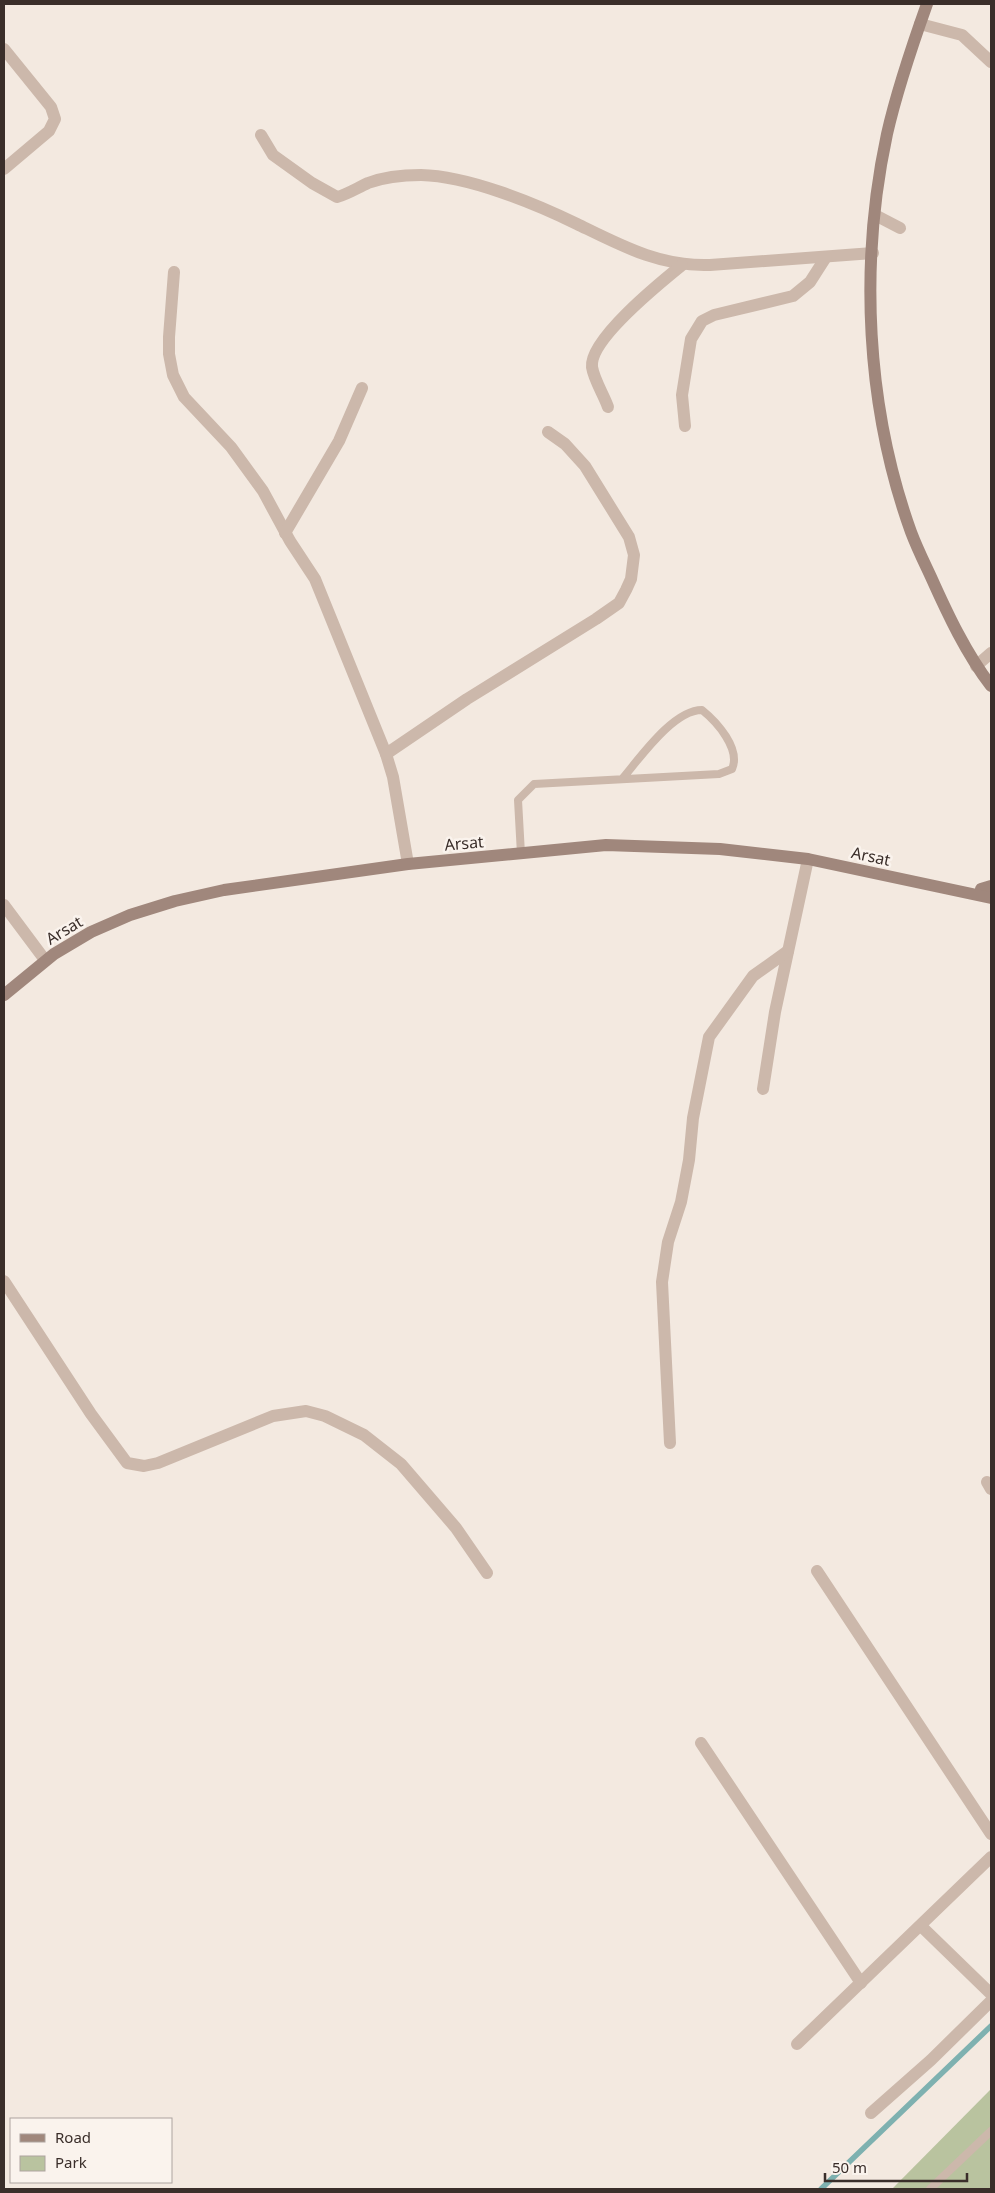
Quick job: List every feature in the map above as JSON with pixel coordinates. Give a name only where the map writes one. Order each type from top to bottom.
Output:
[{"type":"street","points":[[927,4],[907,60],[887,134],[875,215],[871,288],[876,389],[892,472],[912,534],[941,599],[976,666],[991,686]]},
{"type":"street","points":[[920,24],[962,34],[991,62]]},
{"type":"street","points":[[4,49],[51,108],[55,119],[49,131],[4,169]]},
{"type":"street","points":[[261,135],[273,155],[312,184],[337,197],[383,179],[421,175],[461,181],[529,201],[643,255],[682,265],[710,265],[872,253]]},
{"type":"street","points":[[875,215],[900,228]]},
{"type":"street","points":[[685,426],[682,395],[691,339],[702,321],[714,315],[793,296],[810,282],[826,256]]},
{"type":"street","points":[[608,407],[592,368],[593,355],[600,342],[649,291],[682,265]]},
{"type":"street","points":[[174,272],[169,337],[169,354],[173,375],[184,397],[231,447],[263,491],[285,533],[315,579],[386,754],[393,777],[408,864]]},
{"type":"street","points":[[285,533],[339,441],[362,388]]},
{"type":"street","points":[[386,754],[467,699],[596,619],[619,603],[626,590],[631,579],[634,555],[629,537],[585,466],[565,444],[548,432]]},
{"type":"street","points":[[976,666],[991,653]]},
{"type":"street","name":"Arsat","points":[[4,994],[45,960],[91,932],[130,915],[175,901],[224,890],[408,864],[606,845],[720,849],[808,860],[952,889]]},
{"type":"street","points":[[763,1089],[776,1012],[808,860]]},
{"type":"street","points":[[952,889],[988,888]]},
{"type":"street","points":[[952,889],[991,898]]},
{"type":"street","points":[[4,905],[45,960]]},
{"type":"street","points":[[670,1444],[662,1282],[668,1242],[681,1202],[689,1160],[693,1118],[710,1037],[753,976],[788,952]]},
{"type":"street","points":[[4,1281],[96,1421],[127,1463],[144,1466],[158,1463],[273,1416],[306,1412],[325,1416],[364,1435],[401,1464],[456,1528],[487,1573]]},
{"type":"street","points":[[817,1571],[991,1834]]},
{"type":"street","points":[[701,1743],[862,1983]]},
{"type":"street","points":[[797,2044],[991,1857]]},
{"type":"street","points":[[921,1926],[991,1994]]},
{"type":"street","points":[[871,2113],[930,2060],[991,2001]]},
{"type":"lane","points":[[521,854],[518,800],[534,784],[720,774],[732,769],[735,763],[734,756],[730,744],[711,717],[702,710],[694,710],[672,722],[622,779]]},
{"type":"lane","points":[[930,2189],[991,2131]]},
{"type":"green space","points":[[991,2089],[991,2189],[892,2189]]},
{"type":"waterway","points":[[821,2189],[991,2026]]}]
